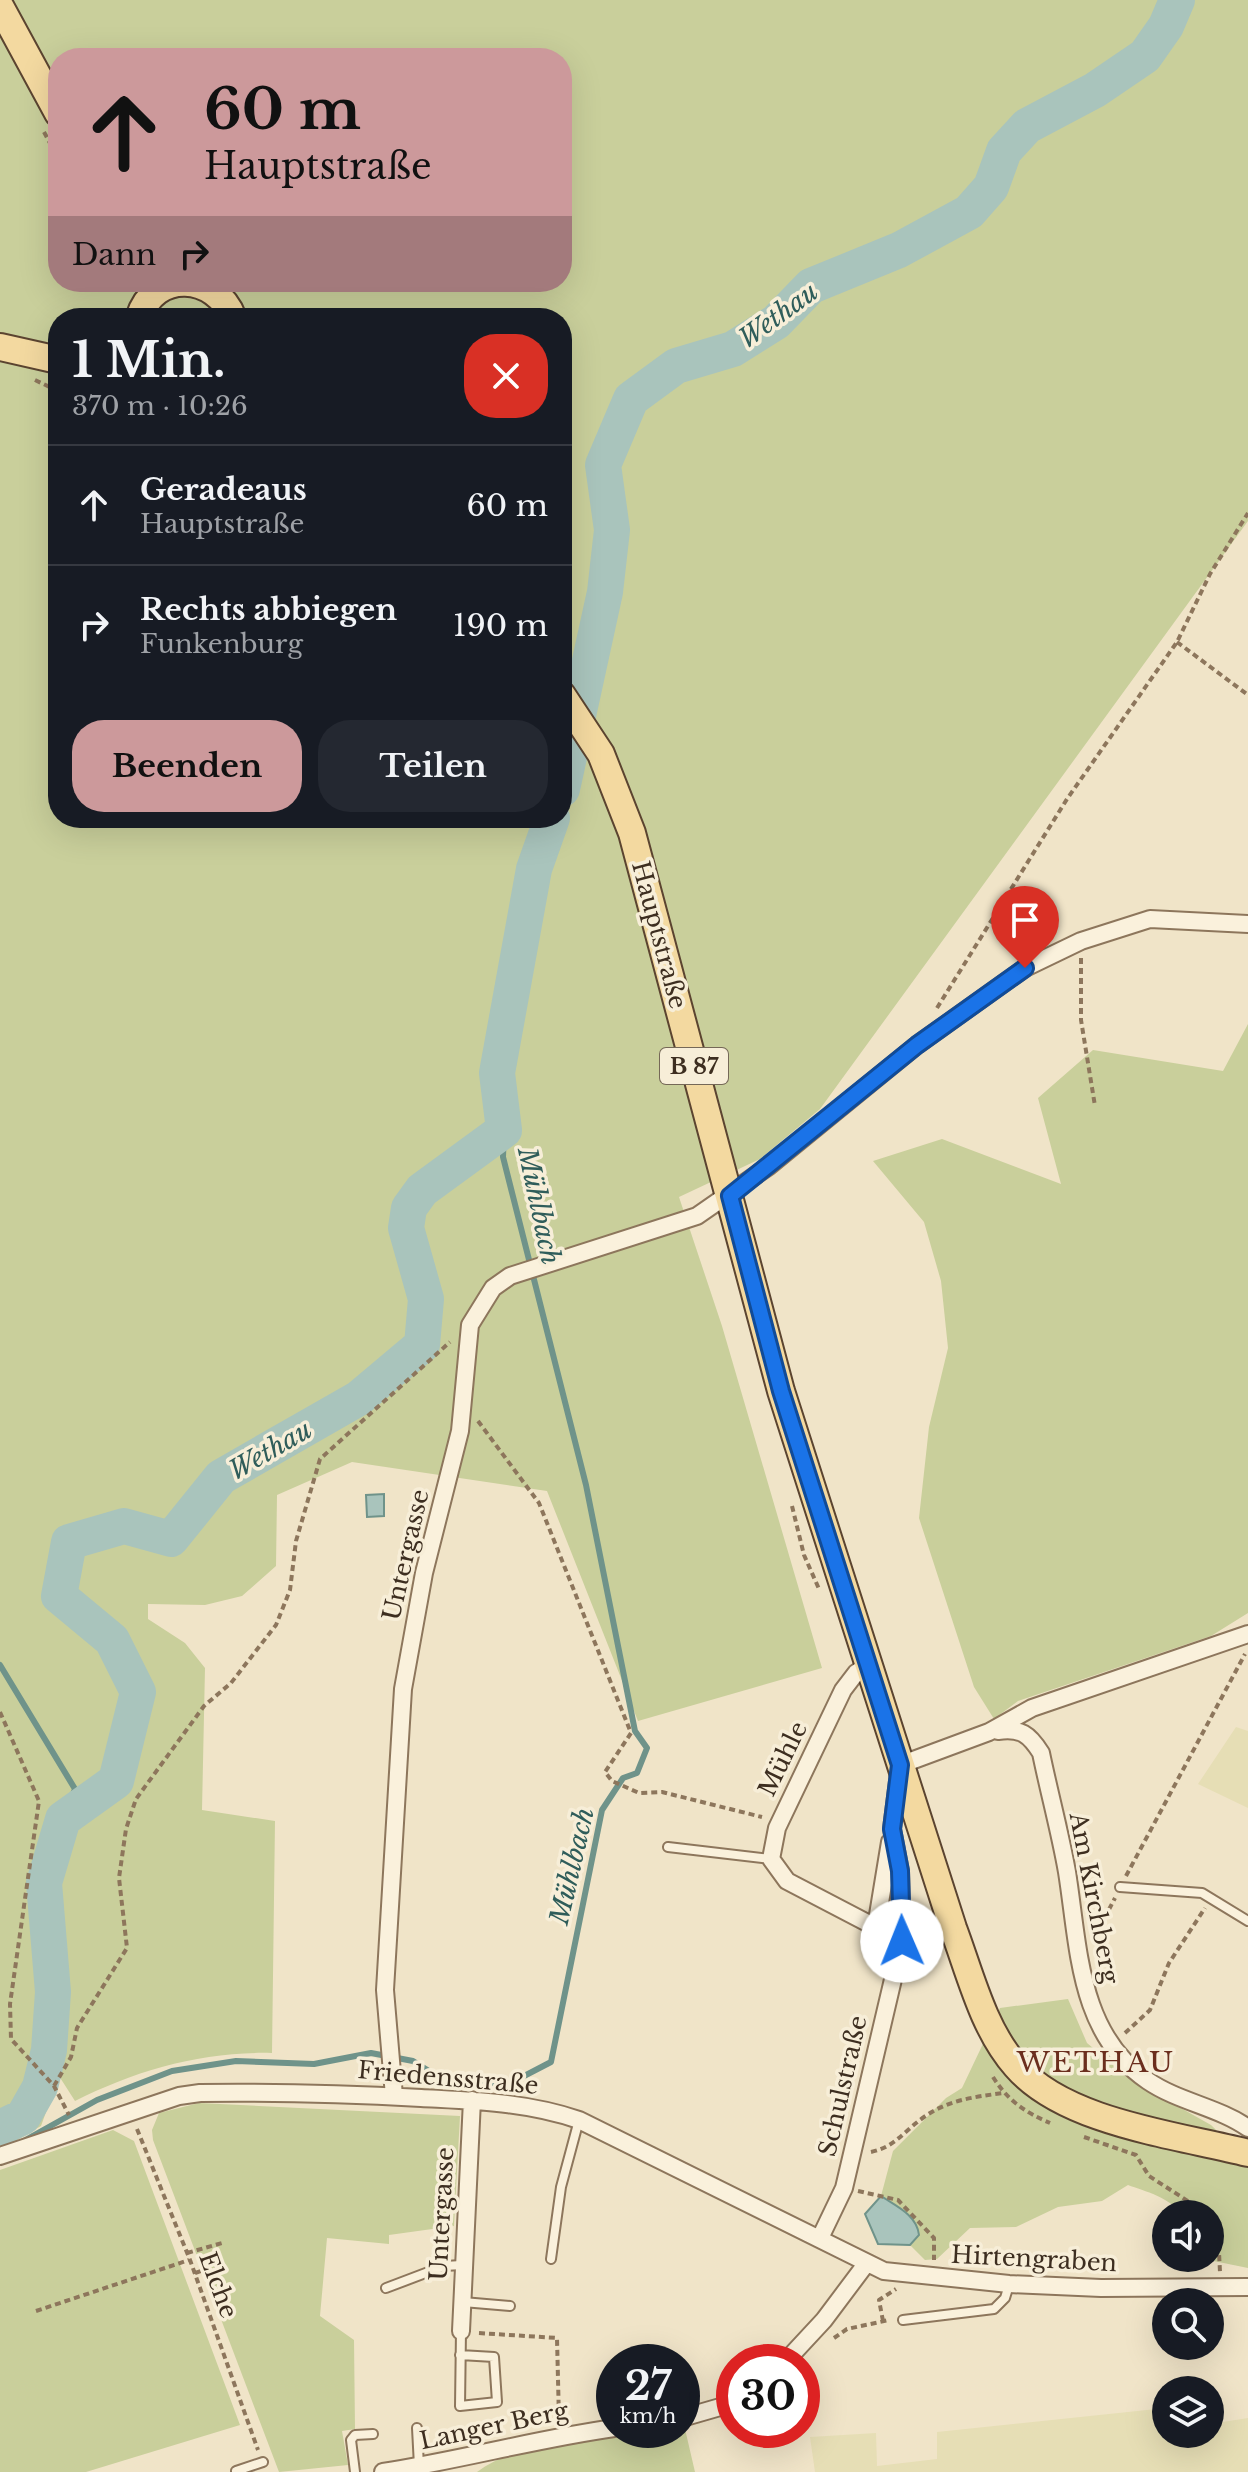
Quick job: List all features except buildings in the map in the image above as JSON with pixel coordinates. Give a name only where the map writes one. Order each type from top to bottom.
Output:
[{"type":"main road","points":[[0,6],[48,95]]},
{"type":"main road","points":[[0,347],[48,358]]},
{"type":"main road","name":"Hauptstraße","points":[[572,710],[601,754],[632,833],[781,1391],[900,1765],[984,2011],[1016,2066],[1031,2081],[1080,2107],[1142,2127],[1248,2153]]},
{"type":"street","name":"Untergasse","points":[[394,2096],[385,1990],[403,1689],[424,1573],[465,1403],[470,1325],[493,1288],[510,1276],[694,1217],[730,1196],[917,1045],[1025,968],[1075,944],[1150,919],[1248,924]]},
{"type":"street","name":"Am Kirchberg","points":[[900,1765],[989,1732],[1032,1708],[1248,1634]]},
{"type":"street","name":"Mühle","points":[[771,1859],[777,1828],[843,1690],[856,1673],[868,1665]]},
{"type":"street","name":"Am Kirchberg","points":[[989,1732],[1017,1729],[1031,1737],[1041,1753],[1066,1870],[1081,1973],[1093,2013],[1107,2040],[1148,2081],[1248,2128]]},
{"type":"street","name":"Schulstraße","points":[[820,2238],[844,2188],[853,2156],[902,1941],[900,1871],[892,1829],[900,1765]]},
{"type":"street","points":[[876,1927],[892,1829]]},
{"type":"street","points":[[771,1859],[787,1881],[902,1941]]},
{"type":"street","name":"Friedensstraße","points":[[0,2156],[179,2096],[200,2093],[394,2096],[531,2106],[579,2120],[820,2238],[866,2264]]},
{"type":"street","name":"Untergasse","points":[[461,2331],[472,2100]]},
{"type":"street","points":[[802,2344],[866,2264]]},
{"type":"street","name":"Hirtengraben","points":[[866,2264],[912,2275],[1009,2284],[1101,2288],[1248,2287]]},
{"type":"street","name":"Langer Berg","points":[[383,2472],[596,2430]]},
{"type":"lane","points":[[668,1847],[771,1859]]},
{"type":"lane","points":[[1120,1887],[1202,1893],[1248,1921]]},
{"type":"lane","points":[[551,2259],[561,2187],[579,2120]]},
{"type":"lane","points":[[386,2288],[444,2266],[462,2265]]},
{"type":"lane","points":[[903,2320],[994,2309],[1005,2298],[1009,2284]]},
{"type":"lane","points":[[461,2302],[510,2306]]},
{"type":"lane","points":[[460,2355],[494,2357],[497,2402],[460,2406],[460,2355],[461,2331]]},
{"type":"lane","points":[[409,2469],[417,2428]]},
{"type":"lane","points":[[355,2472],[351,2440],[355,2435],[373,2434]]},
{"type":"lane","points":[[236,2471],[263,2462]]},
{"type":"path","points":[[917,1045],[952,979],[1067,799],[1177,642],[1210,574],[1248,513]]},
{"type":"path","points":[[1177,642],[1248,695]]},
{"type":"path","points":[[1075,944],[1083,961],[1081,1020],[1095,1106]]},
{"type":"path","points":[[54,2086],[71,2057],[77,2028],[127,1948],[119,1878],[126,1829],[136,1799],[187,1727],[231,1683],[276,1625],[290,1590],[296,1541],[320,1459],[470,1325]]},
{"type":"path","points":[[465,1403],[539,1503],[573,1581],[631,1733],[605,1772],[612,1781],[639,1793],[662,1792],[698,1799],[767,1818],[777,1828]]},
{"type":"path","points":[[1095,1939],[1248,1649]]},
{"type":"path","points":[[0,1712],[39,1801],[10,2004],[11,2039],[31,2057],[54,2086],[72,2121]]},
{"type":"path","points":[[1107,2040],[1129,2032],[1150,2010],[1169,1963],[1211,1899]]},
{"type":"path","points":[[0,2002],[10,2004]]},
{"type":"path","points":[[853,2156],[889,2148],[924,2117],[957,2099],[1003,2093]]},
{"type":"path","name":"Elche","points":[[130,2112],[195,2273],[263,2462]]},
{"type":"path","points":[[844,2188],[898,2200],[934,2238],[933,2277]]},
{"type":"path","points":[[187,2253],[222,2243]]},
{"type":"path","points":[[36,2311],[190,2260]]},
{"type":"path","points":[[195,2273],[216,2266]]},
{"type":"path","points":[[1220,2272],[1221,2286]]},
{"type":"path","points":[[883,2321],[879,2300],[909,2281],[912,2275]]},
{"type":"path","points":[[824,2345],[847,2329],[903,2320]]},
{"type":"path","points":[[461,2331],[557,2338],[560,2435]]},
{"type":"shaded area","points":[[1236,1727],[1248,1731],[1248,1808],[1198,1784]]},
{"type":"shaded area","points":[[1152,2409],[1152,2448],[1224,2448],[1224,2422],[1248,2418],[1248,2472],[815,2472],[812,2448],[820,2448],[820,2436],[876,2433],[877,2466],[937,2459],[937,2432]]},
{"type":"green space","points":[[0,0],[1248,0],[1248,521],[820,1109],[760,1159],[679,1197],[722,1326],[822,1668],[638,1721],[547,1491],[352,1462],[277,1495],[276,1566],[242,1596],[205,1605],[148,1604],[148,1619],[185,1643],[205,1668],[202,1810],[275,1821],[272,2053],[221,2055],[170,2065],[122,2080],[75,2101],[59,2076],[41,2126],[0,2150]]},
{"type":"green space","points":[[1248,1024],[1248,1613],[1211,1636],[1018,1701],[994,1719],[974,1687],[919,1518],[929,1427],[948,1348],[941,1281],[924,1222],[873,1161],[942,1139],[1061,1184],[1038,1098],[1093,1050],[1223,1071]]},
{"type":"green space","points":[[1068,1999],[1087,2043],[1131,2080],[1211,2125],[1248,2161],[1248,2268],[1224,2263],[1224,2200],[1165,2200],[1128,2185],[1102,2201],[1058,2207],[1016,2227],[970,2228],[937,2259],[925,2260],[910,2245],[919,2235],[911,2216],[881,2196],[893,2151],[946,2098],[962,2088],[1000,2008]]},
{"type":"green space","points":[[199,2103],[460,2116],[454,2226],[389,2235],[389,2244],[327,2238],[320,2316],[354,2340],[355,2429],[342,2431],[348,2465],[279,2472],[153,2140],[152,2130],[159,2113]]},
{"type":"green space","points":[[113,2130],[134,2141],[240,2425],[86,2472],[0,2472],[0,2170]]},
{"type":"green space","points":[[596,2438],[596,2448],[689,2448],[695,2472],[477,2472],[523,2450]]},
{"type":"water","points":[[384,1494],[384,1516],[367,1517],[366,1495]]},
{"type":"water","points":[[881,2196],[914,2222],[919,2235],[910,2245],[878,2244],[865,2214]]},
{"type":"waterway","name":"Wethau","points":[[572,743],[605,592],[612,530],[603,465],[631,399],[676,366],[733,349],[776,322],[811,286],[899,250],[969,212],[991,187],[1004,151],[1027,126],[1095,90],[1145,56],[1166,26],[1177,0]]},
{"type":"waterway","name":"Wethau","points":[[0,2128],[23,2117],[40,2087],[49,2050],[53,1992],[44,1883],[63,1819],[116,1781],[138,1692],[112,1640],[59,1596],[69,1542],[124,1526],[171,1539],[221,1477],[359,1398],[422,1345],[426,1299],[406,1228],[409,1208],[422,1190],[504,1130],[497,1073],[534,869],[548,828]]},
{"type":"waterway","name":"Mühlbach","points":[[0,2146],[20,2143],[97,2100],[172,2071],[236,2061],[314,2064],[371,2053],[413,2061],[440,2078],[456,2083],[503,2087],[551,2062],[602,1810],[623,1778],[637,1773],[647,1748],[635,1731],[586,1485],[503,1157],[504,1130]]},
{"type":"waterway","points":[[0,1665],[75,1789],[63,1819]]},
{"type":"district","name":"WETHAU","points":[[1096,2062]]},
{"type":"route","points":[[902,1941],[900,1871],[892,1829],[900,1765],[781,1391],[730,1196],[917,1045],[1025,968]]}]
